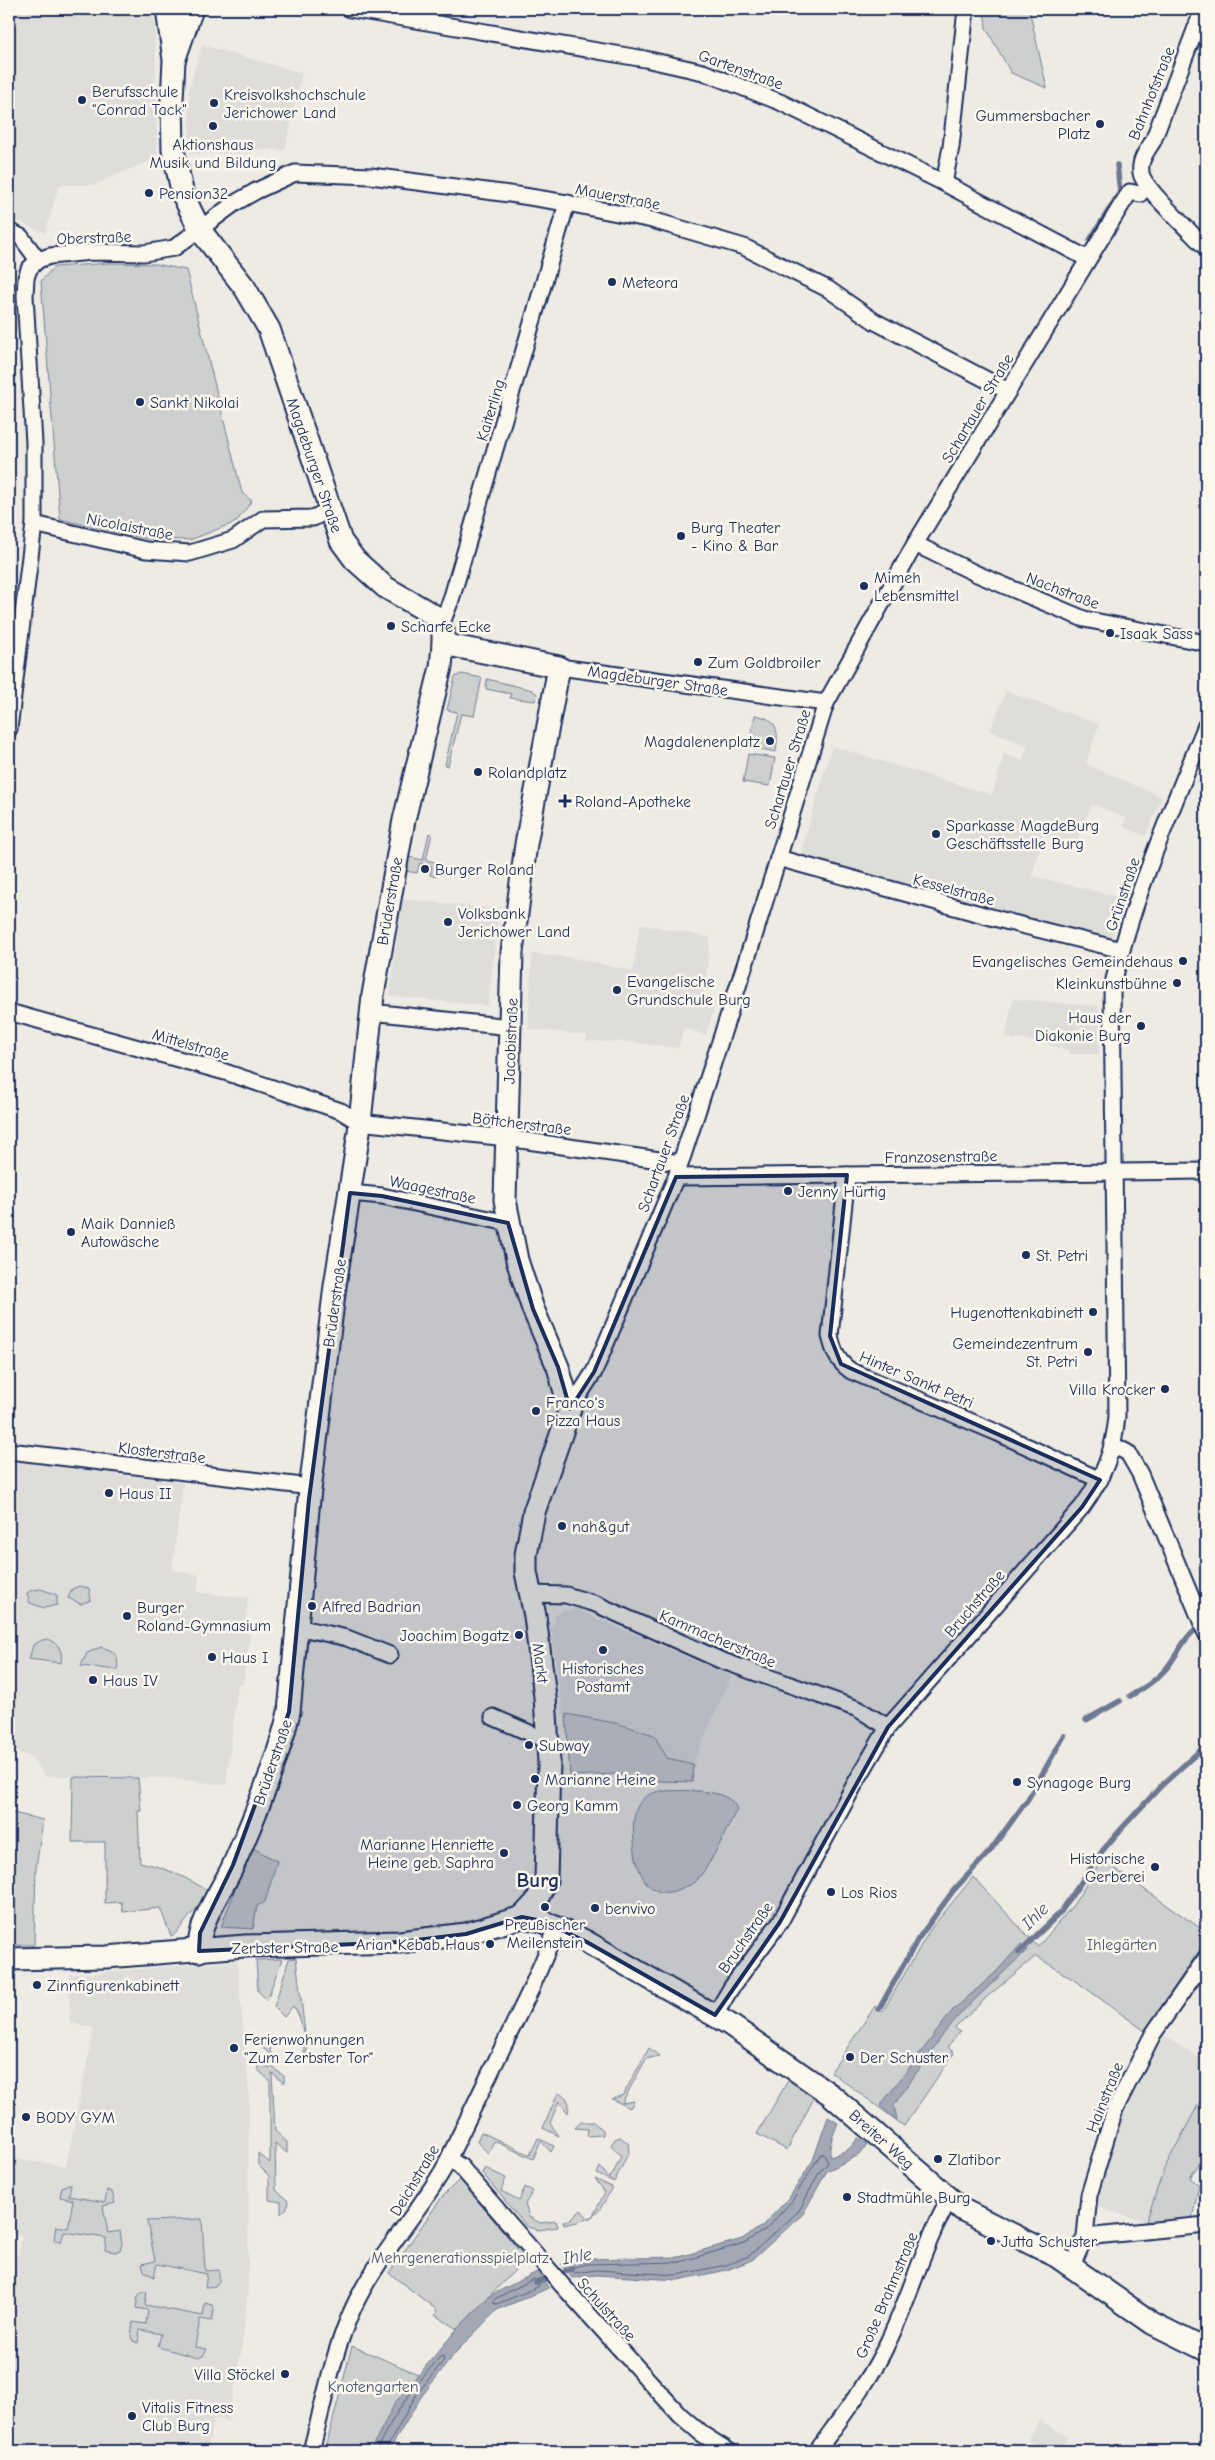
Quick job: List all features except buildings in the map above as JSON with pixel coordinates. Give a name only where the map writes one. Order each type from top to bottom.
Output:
[{"type":"street","name":"Magdeburger Straße","points":[[168,9],[174,60],[172,100],[173,150],[183,196],[200,230],[245,288],[269,328],[329,510],[341,541],[355,560],[385,587],[427,610],[442,634],[560,667],[826,703]]},
{"type":"street","name":"Magdeburger Straße","points":[[174,60],[180,48],[192,9]]},
{"type":"street","name":"Gartenstraße","points":[[350,9],[644,59],[703,72],[780,102],[944,183],[1088,259]]},
{"type":"street","points":[[944,183],[951,147],[966,9]]},
{"type":"street","name":"Bahnhofstraße","points":[[1145,191],[1141,175],[1142,158],[1153,141],[1203,9]]},
{"type":"street","name":"Mauerstraße","points":[[200,230],[256,191],[295,173],[372,176],[517,194],[652,220],[744,247],[828,289],[874,321],[1008,391]]},
{"type":"street","points":[[1145,191],[1206,248]]},
{"type":"street","name":"Schartauer Straße","points":[[570,1409],[594,1372],[678,1170],[826,703],[916,544],[1088,259],[1130,192],[1145,191]]},
{"type":"street","name":"Kaiterling","points":[[442,634],[567,204]]},
{"type":"street","name":"Oberstraße","points":[[9,728],[34,524],[34,443],[24,288],[29,269],[38,260],[64,253],[158,252],[174,248],[200,230]]},
{"type":"street","points":[[9,231],[20,237],[38,260]]},
{"type":"street","name":"Nicolaistraße","points":[[34,524],[146,550],[190,553],[232,540],[263,519],[313,518],[329,510]]},
{"type":"street","name":"Nachstraße","points":[[916,544],[941,558],[1084,619],[1206,643]]},
{"type":"street","name":"Brüderstraße","points":[[199,1950],[200,1933],[233,1865],[284,1736],[289,1712],[310,1487],[333,1303],[350,1193],[371,1012],[404,820],[441,667],[442,634]]},
{"type":"street","name":"Jacobistraße","points":[[560,667],[526,844],[512,952],[505,1200],[508,1223],[517,1260],[530,1301],[558,1367],[570,1409]]},
{"type":"street","name":"Grünstraße","points":[[1113,1172],[1112,988],[1122,950],[1166,822],[1206,725]]},
{"type":"street","name":"Kesselstraße","points":[[778,858],[1001,920],[1122,950]]},
{"type":"street","name":"Mittelstraße","points":[[9,1012],[226,1072],[341,1111],[359,1122]]},
{"type":"street","points":[[371,1012],[510,1027]]},
{"type":"street","name":"Böttcherstraße","points":[[359,1122],[507,1138],[678,1170]]},
{"type":"street","name":"Franzosenstraße","points":[[678,1170],[729,1176],[1206,1171]]},
{"type":"street","name":"Bruchstraße","points":[[715,2016],[730,1988],[780,1922],[888,1727],[1082,1507],[1100,1480],[1114,1445],[1116,1407],[1113,1172]]},
{"type":"street","name":"Hinter Sankt Petri","points":[[847,1175],[830,1336],[836,1357],[841,1364],[850,1371],[1100,1480]]},
{"type":"street","name":"Waagestraße","points":[[350,1193],[382,1196],[508,1223]]},
{"type":"street","name":"Markt","points":[[522,1917],[536,1902],[546,1880],[548,1741],[545,1697],[531,1594],[526,1572],[530,1528],[543,1482],[570,1409]]},
{"type":"street","points":[[1114,1445],[1128,1453],[1140,1476],[1203,1627]]},
{"type":"street","name":"Klosterstraße","points":[[9,1451],[310,1487]]},
{"type":"street","name":"Kammacherstraße","points":[[531,1594],[566,1595],[596,1604],[729,1663],[858,1709],[888,1727]]},
{"type":"street","points":[[297,1627],[347,1638],[390,1655]]},
{"type":"street","points":[[494,1717],[548,1741]]},
{"type":"street","points":[[546,1880],[557,1928]]},
{"type":"street","points":[[522,1917],[542,1921],[557,1928]]},
{"type":"street","name":"Zerbster Straße","points":[[9,1959],[106,1957],[245,1946],[400,1942],[466,1934],[522,1917]]},
{"type":"street","name":"Breiter Weg","points":[[557,1928],[585,1941],[715,2016],[831,2095],[963,2210],[1026,2240],[1072,2266],[1152,2323],[1206,2350]]},
{"type":"street","name":"Deichstraße","points":[[312,2451],[340,2340],[352,2309],[374,2270],[429,2194],[449,2159],[531,1989],[557,1928]]},
{"type":"street","name":"Hainstraße","points":[[1072,2266],[1084,2237],[1089,2195],[1119,2101],[1154,2034],[1206,1958]]},
{"type":"street","name":"Schulstraße","points":[[449,2159],[460,2166],[562,2285],[680,2414],[702,2434],[729,2451]]},
{"type":"street","name":"Große Brahmstraße","points":[[817,2451],[849,2407],[883,2353],[937,2222],[950,2200]]},
{"type":"street","points":[[1084,2237],[1206,2225]]},
{"type":"highlighted area","points":[[847,1175],[830,1336],[841,1364],[1100,1480],[1082,1507],[888,1727],[780,1922],[715,2015],[585,1941],[542,1921],[522,1917],[466,1934],[400,1942],[199,1951],[200,1933],[233,1865],[289,1712],[309,1499],[350,1193],[382,1196],[508,1223],[533,1309],[558,1367],[570,1409],[594,1372],[676,1177]]},
{"type":"shaded area","name":"Berufsschule \"Conrad Tack\"","points":[[9,9],[148,9],[155,23],[157,162],[144,163],[94,185],[59,185],[45,233],[9,218]]},
{"type":"shaded area","points":[[202,45],[302,73],[285,150],[252,149],[250,154],[190,154],[189,88]]},
{"type":"shaded area","points":[[1006,691],[1099,724],[1086,764],[1162,797],[1146,836],[1123,827],[1126,818],[1092,804],[1076,844],[1043,835],[1032,876],[1124,898],[1112,937],[1107,940],[1020,919],[799,858],[832,746],[992,795],[1004,754],[1022,761],[1028,746],[990,731]]},
{"type":"shaded area","points":[[401,899],[499,909],[488,1006],[390,996]]},
{"type":"shaded area","name":"Evangelische Grundschule Burg","points":[[640,924],[710,937],[706,981],[702,997],[716,1002],[706,1035],[684,1028],[678,1048],[630,1042],[586,1041],[587,1035],[528,1029],[532,954],[573,958],[633,971]]},
{"type":"shaded area","points":[[1013,999],[1099,1006],[1099,1054],[1070,1054],[1069,1051],[1046,1044],[1016,1038],[1015,1040],[1005,1038]]},
{"type":"shaded area","name":"Burger Roland-Gymnasium","points":[[9,1460],[183,1483],[172,1570],[199,1575],[197,1592],[248,1598],[244,1633],[250,1634],[243,1685],[238,1684],[226,1785],[167,1778],[45,1776],[32,1757],[9,1750]]},
{"type":"shaded area","points":[[565,1609],[567,1611],[575,1609],[731,1676],[693,1764],[667,1758],[654,1735],[620,1724],[563,1714],[551,1627],[555,1621],[555,1616]]},
{"type":"shaded area","points":[[237,1961],[249,2094],[248,2287],[242,2347],[228,2421],[214,2419],[207,2451],[9,2451],[9,2255],[18,2256],[22,2236],[9,2233],[9,2158],[66,2166],[94,2028],[70,2023],[69,1975]]},
{"type":"shaded area","points":[[1163,2035],[1206,2062],[1206,2090],[1164,2169],[1146,2222],[1093,2206],[1119,2122]]},
{"type":"shaded area","points":[[1039,2420],[1068,2437],[1059,2451],[1032,2451],[1036,2445],[1028,2440]]},
{"type":"green space","points":[[984,9],[1029,9],[1047,88],[1011,73],[986,28]]},
{"type":"green space","points":[[110,263],[155,264],[186,270],[242,493],[252,501],[236,522],[190,540],[147,539],[60,519],[41,281],[54,267]]},
{"type":"green space","points":[[461,674],[482,678],[474,716],[461,714],[448,766],[445,765],[457,712],[447,710],[455,677]]},
{"type":"green space","points":[[487,679],[532,690],[537,694],[535,701],[510,698],[511,694],[486,689]]},
{"type":"green space","points":[[755,715],[768,719],[773,723],[777,732],[776,752],[749,747]]},
{"type":"green space","points":[[748,754],[775,758],[770,786],[743,782]]},
{"type":"green space","points":[[429,833],[432,834],[426,860],[439,863],[436,877],[430,875],[432,866],[420,863],[417,873],[405,871],[408,857],[423,860]]},
{"type":"green space","points":[[79,1586],[89,1588],[91,1600],[81,1604],[68,1598],[72,1589]]},
{"type":"green space","points":[[41,1589],[57,1595],[57,1605],[44,1608],[30,1603],[27,1593],[32,1590]]},
{"type":"green space","points":[[48,1639],[59,1648],[61,1663],[29,1659],[33,1645]]},
{"type":"green space","points":[[101,1647],[110,1650],[117,1656],[118,1670],[81,1666],[87,1653]]},
{"type":"green space","points":[[566,1714],[620,1724],[654,1735],[667,1758],[693,1764],[692,1782],[659,1781],[618,1774],[570,1776]]},
{"type":"green space","points":[[73,1777],[138,1778],[141,1811],[138,1811],[140,1862],[176,1874],[210,1892],[175,1934],[171,1936],[160,1908],[123,1912],[121,1902],[105,1903],[105,1842],[72,1842]]},
{"type":"green space","points":[[660,1791],[703,1791],[714,1793],[724,1796],[737,1809],[714,1854],[697,1881],[670,1892],[660,1892],[652,1888],[645,1881],[637,1862],[633,1832],[636,1809],[645,1798]]},
{"type":"green space","points":[[9,1812],[43,1820],[36,1868],[34,1945],[9,1945]]},
{"type":"green space","points":[[251,1847],[277,1861],[265,1902],[257,1906],[253,1929],[221,1927]]},
{"type":"green space","name":"Ihlegärten","points":[[1102,1860],[1206,1932],[1206,1940],[1145,2031],[1080,1984],[1036,1956],[988,1996],[955,2028],[960,2032],[948,2047],[954,2053],[904,2126],[831,2072],[875,2006],[883,2011],[930,1930],[973,1877],[1038,1947],[1073,1905]]},
{"type":"green space","points":[[296,1958],[307,2050],[304,2058],[303,2030],[297,2011],[293,2006],[284,2017],[274,2007],[289,1959]]},
{"type":"green space","points":[[282,1959],[267,2000],[258,1991],[256,1960]]},
{"type":"green space","points":[[265,2041],[270,2045],[271,2066],[284,2076],[284,2083],[272,2073],[275,2131],[287,2142],[287,2153],[275,2143],[276,2190],[288,2201],[287,2208],[281,2214],[281,2202],[269,2200],[269,2176],[258,2165],[258,2153],[270,2163],[270,2081],[258,2070],[257,2061],[270,2069],[268,2052],[261,2047]]},
{"type":"green space","points":[[649,2048],[659,2056],[646,2059],[622,2103],[634,2101],[630,2108],[612,2099],[623,2095]]},
{"type":"green space","points":[[789,2079],[815,2096],[787,2150],[757,2134]]},
{"type":"green space","points":[[1206,2090],[1206,2152],[1190,2178],[1199,2185],[1192,2219],[1146,2222],[1164,2169]]},
{"type":"green space","points":[[558,2093],[566,2097],[569,2104],[568,2113],[559,2101],[550,2123],[559,2136],[543,2128]]},
{"type":"green space","points":[[581,2122],[593,2122],[603,2130],[603,2135],[587,2136],[588,2129],[575,2128]]},
{"type":"green space","points":[[481,2132],[530,2155],[538,2138],[554,2146],[551,2152],[541,2141],[533,2159],[494,2141],[488,2153],[477,2142]]},
{"type":"green space","points":[[620,2137],[628,2143],[629,2152],[614,2182],[597,2174],[600,2167],[609,2178],[613,2174],[621,2156],[611,2145],[615,2139]]},
{"type":"green space","points":[[485,2168],[506,2178],[501,2191],[519,2200],[525,2187],[533,2191],[525,2204],[529,2217],[540,2223],[556,2221],[558,2227],[539,2230],[527,2227],[482,2173]]},
{"type":"green space","name":"Mehrgenerationsspielplatz","points":[[460,2179],[526,2259],[457,2329],[435,2315],[437,2310],[389,2273],[442,2197]]},
{"type":"green space","points":[[595,2179],[612,2187],[603,2205],[593,2216],[605,2192]]},
{"type":"green space","points":[[71,2184],[69,2196],[105,2202],[107,2190],[112,2192],[115,2203],[103,2206],[108,2233],[120,2231],[122,2244],[120,2250],[115,2252],[105,2250],[106,2238],[64,2232],[61,2243],[54,2240],[56,2226],[68,2228],[73,2200],[60,2197],[62,2187]]},
{"type":"green space","points":[[581,2210],[588,2218],[564,2225],[563,2221],[571,2220]]},
{"type":"green space","points":[[202,2219],[205,2271],[219,2270],[219,2281],[215,2286],[205,2287],[207,2274],[157,2264],[154,2277],[144,2271],[142,2264],[155,2261],[147,2221]]},
{"type":"green space","points":[[143,2292],[147,2292],[145,2305],[203,2316],[205,2303],[212,2305],[214,2310],[212,2321],[200,2319],[195,2347],[207,2349],[203,2356],[198,2358],[158,2347],[161,2334],[140,2330],[138,2343],[133,2341],[131,2336],[133,2322],[146,2324],[148,2310],[136,2308],[138,2296]]},
{"type":"green space","name":"Knotengarten","points":[[352,2346],[418,2374],[387,2419],[370,2451],[325,2451]]},
{"type":"water","points":[[1021,1944],[1027,1950],[962,2012],[945,2032],[894,2105],[897,2120],[880,2106],[953,2010],[995,1973]]},
{"type":"water","points":[[828,2117],[838,2123],[830,2144],[831,2157],[849,2149],[858,2138],[867,2144],[859,2155],[827,2171],[803,2214],[752,2260],[727,2270],[678,2280],[596,2275],[572,2278],[561,2264],[587,2259],[679,2257],[742,2239],[762,2226],[789,2198],[813,2160]]},
{"type":"water","points":[[537,2272],[549,2288],[497,2310],[456,2352],[421,2397],[389,2451],[370,2451],[395,2403],[457,2329],[491,2295]]},
{"type":"waterway","points":[[1090,240],[1120,192],[1117,165]]},
{"type":"waterway","name":"Ihle","points":[[1130,1696],[1161,1674],[1190,1634],[1202,1625]]},
{"type":"waterway","name":"Ihle","points":[[1086,1720],[1120,1701]]},
{"type":"waterway","name":"Ihle","points":[[879,2009],[918,1939],[953,1891],[990,1851],[1028,1799],[1064,1736]]},
{"type":"waterway","name":"Ihle","points":[[1019,1952],[1060,1913],[1103,1850],[1123,1827],[1161,1786],[1206,1745]]},
{"type":"waterway","name":"Ihle","points":[[536,2282],[572,2269]]},
{"type":"place","name":"Berufsschule \"Conrad Tack\"","points":[[82,100]]},
{"type":"place","name":"Kreisvolkshochschule Jerichower Land","points":[[214,103]]},
{"type":"place","name":"Gummersbacher Platz","points":[[1100,124]]},
{"type":"place","name":"Aktionshaus Musik und Bildung","points":[[213,126]]},
{"type":"place","name":"Pension32","points":[[149,193]]},
{"type":"place","name":"Meteora","points":[[612,282]]},
{"type":"place","name":"Sankt Nikolai","points":[[140,402]]},
{"type":"place","name":"Burg Theater - Kino & Bar","points":[[681,536]]},
{"type":"place","name":"Mimeh Lebensmittel","points":[[864,586]]},
{"type":"place","name":"Scharfe Ecke","points":[[391,626]]},
{"type":"place","name":"Isaak Sass","points":[[1110,633]]},
{"type":"place","name":"Zum Goldbroiler","points":[[698,662]]},
{"type":"place","name":"Magdalenenplatz","points":[[770,741]]},
{"type":"place","name":"Rolandplatz","points":[[478,772]]},
{"type":"place","name":"Roland-Apotheke","points":[[565,801]]},
{"type":"place","name":"Sparkasse MagdeBurg Geschäftsstelle Burg","points":[[936,834]]},
{"type":"place","name":"Burger Roland","points":[[425,869]]},
{"type":"place","name":"Volksbank Jerichower Land","points":[[448,922]]},
{"type":"place","name":"Evangelisches Gemeindehaus","points":[[1183,961]]},
{"type":"place","name":"Kleinkunstbühne","points":[[1177,983]]},
{"type":"place","name":"Evangelische Grundschule Burg","points":[[617,990]]},
{"type":"place","name":"Haus der Diakonie Burg","points":[[1141,1026]]},
{"type":"place","name":"Jenny Hürtig","points":[[788,1191]]},
{"type":"place","name":"Maik Dannieß Autowäsche","points":[[71,1232]]},
{"type":"place","name":"St. Petri","points":[[1026,1255]]},
{"type":"place","name":"Hugenottenkabinett","points":[[1093,1312]]},
{"type":"place","name":"Gemeindezentrum St. Petri","points":[[1088,1352]]},
{"type":"place","name":"Villa Krocker","points":[[1165,1389]]},
{"type":"place","name":"Franco's Pizza Haus","points":[[536,1411]]},
{"type":"place","name":"Haus II","points":[[109,1493]]},
{"type":"place","name":"nah&gut","points":[[562,1526]]},
{"type":"place","name":"Alfred Badrian","points":[[312,1606]]},
{"type":"place","name":"Burger Roland-Gymnasium","points":[[127,1616]]},
{"type":"place","name":"Joachim Bogatz","points":[[519,1635]]},
{"type":"place","name":"Historisches Postamt","points":[[603,1650]]},
{"type":"place","name":"Haus I","points":[[212,1657]]},
{"type":"place","name":"Haus IV","points":[[93,1680]]},
{"type":"place","name":"Subway","points":[[529,1745]]},
{"type":"place","name":"Marianne Heine","points":[[535,1779]]},
{"type":"place","name":"Synagoge Burg","points":[[1017,1782]]},
{"type":"place","name":"Georg Kamm","points":[[517,1805]]},
{"type":"place","name":"Marianne Henriette Heine geb. Saphra","points":[[504,1853]]},
{"type":"place","name":"Historische Gerberei","points":[[1155,1867]]},
{"type":"place","name":"Los Rios","points":[[831,1892]]},
{"type":"place","name":"Preußischer Meilenstein","points":[[545,1907]]},
{"type":"place","name":"benvivo","points":[[595,1908]]},
{"type":"place","name":"Arian Kebab Haus","points":[[490,1944]]},
{"type":"place","name":"Zinnfigurenkabinett","points":[[37,1985]]},
{"type":"place","name":"Ferienwohnungen \"Zum Zerbster Tor\"","points":[[234,2048]]},
{"type":"place","name":"Der Schuster","points":[[850,2057]]},
{"type":"place","name":"BODY GYM","points":[[26,2117]]},
{"type":"place","name":"Zlatibor","points":[[938,2159]]},
{"type":"place","name":"Stadtmühle Burg","points":[[847,2197]]},
{"type":"place","name":"Jutta Schuster","points":[[991,2241]]},
{"type":"place","name":"Villa Stöckel","points":[[285,2374]]},
{"type":"place","name":"Vitalis Fitness Club Burg","points":[[132,2416]]},
{"type":"district","name":"Burg","points":[[538,1880]]}]
